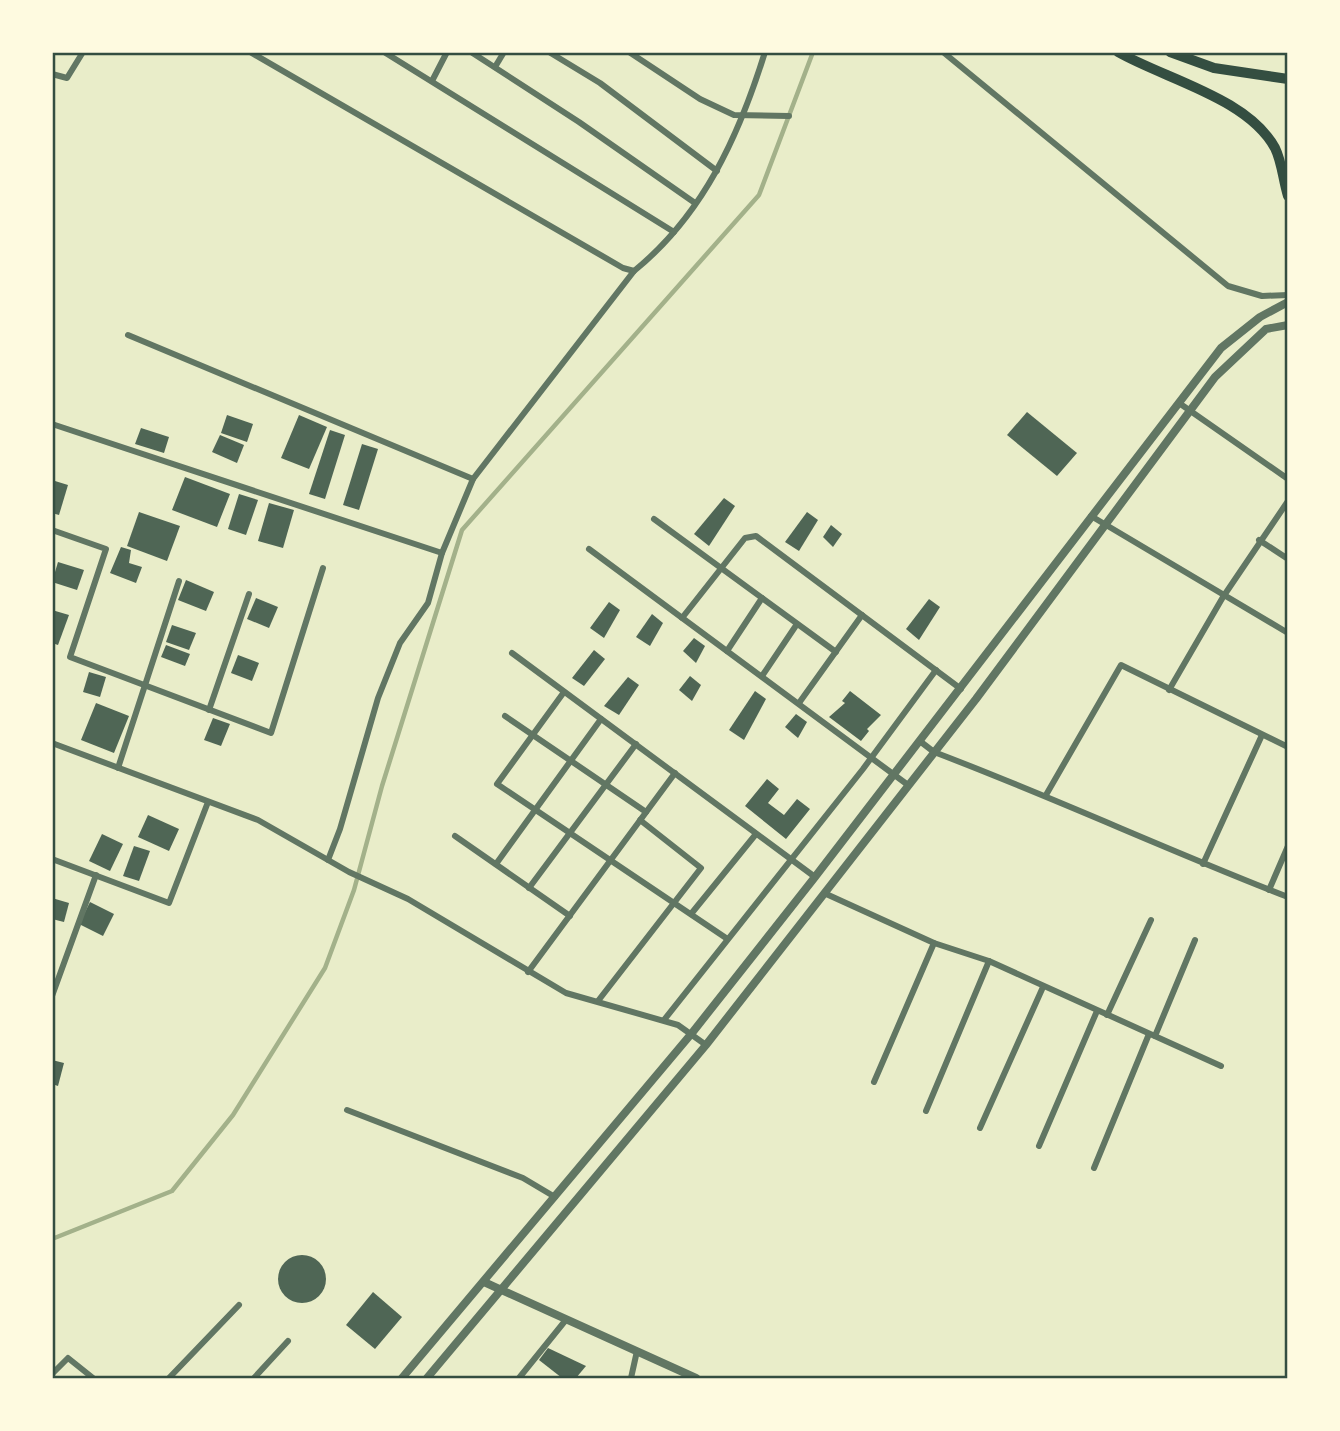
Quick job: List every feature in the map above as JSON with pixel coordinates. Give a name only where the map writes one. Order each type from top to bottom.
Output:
[{"type":"highway","points":[[1118,52],[1207,94],[1254,123],[1276,149],[1287,195]]},
{"type":"highway","points":[[1170,52],[1214,68],[1287,79]]},
{"type":"street","points":[[52,74],[67,78],[83,52]]},
{"type":"street","points":[[250,52],[408,141],[623,268],[634,271]]},
{"type":"street","points":[[384,52],[674,232]]},
{"type":"street","points":[[432,81],[447,52]]},
{"type":"street","points":[[471,52],[695,203]]},
{"type":"street","points":[[495,67],[504,52]]},
{"type":"street","points":[[549,52],[600,83],[717,171]]},
{"type":"street","points":[[629,52],[700,99],[734,115],[789,116]]},
{"type":"street","points":[[328,860],[340,829],[378,698],[400,643],[428,603],[442,553],[473,479],[634,271],[660,250],[717,171],[745,115],[765,52]]},
{"type":"street","points":[[943,52],[1228,286],[1262,296],[1287,295]]},
{"type":"street","points":[[402,1378],[692,1033],[961,689],[1221,348],[1260,317],[1287,302]]},
{"type":"street","points":[[427,1378],[706,1045],[1107,526],[1215,377],[1249,342],[1266,329],[1287,325]]},
{"type":"street","points":[[128,335],[473,479]]},
{"type":"street","points":[[1179,403],[1287,480]]},
{"type":"street","points":[[52,424],[442,553]]},
{"type":"street","points":[[1169,690],[1223,597],[1287,501]]},
{"type":"street","points":[[1091,516],[1287,633]]},
{"type":"street","points":[[654,519],[836,652]]},
{"type":"street","points":[[52,530],[106,549],[70,657],[271,733],[323,568]]},
{"type":"street","points":[[682,618],[745,538],[756,536],[961,689]]},
{"type":"street","points":[[1259,540],[1287,559]]},
{"type":"street","points":[[589,550],[908,785]]},
{"type":"street","points":[[118,768],[179,581]]},
{"type":"street","points":[[209,710],[249,594]]},
{"type":"street","points":[[727,650],[762,598]]},
{"type":"street","points":[[799,703],[862,615]]},
{"type":"street","points":[[762,676],[797,624]]},
{"type":"street","points":[[512,653],[815,877]]},
{"type":"street","points":[[1046,794],[1121,665],[1287,747]]},
{"type":"street","points":[[664,1020],[726,938],[872,757],[936,670]]},
{"type":"street","points":[[564,692],[496,784],[726,938]]},
{"type":"street","points":[[505,716],[646,812]]},
{"type":"street","points":[[496,864],[601,719]]},
{"type":"street","points":[[1203,864],[1262,735]]},
{"type":"street","points":[[920,742],[934,752],[1046,794],[1203,864],[1287,897]]},
{"type":"street","points":[[52,743],[258,820],[349,872],[398,893],[566,993],[664,1020],[692,1033],[706,1045]]},
{"type":"street","points":[[529,888],[636,744]]},
{"type":"street","points":[[528,972],[675,773]]},
{"type":"street","points":[[52,859],[169,903],[208,802]]},
{"type":"street","points":[[598,1001],[701,868],[640,820]]},
{"type":"street","points":[[691,914],[756,834]]},
{"type":"street","points":[[455,836],[570,916]]},
{"type":"street","points":[[1269,890],[1287,846]]},
{"type":"street","points":[[52,996],[96,875]]},
{"type":"street","points":[[824,893],[934,943],[989,961],[1221,1066]]},
{"type":"street","points":[[1107,1015],[1151,920]]},
{"type":"street","points":[[1094,1168],[1195,940]]},
{"type":"street","points":[[874,1082],[934,943]]},
{"type":"street","points":[[926,1111],[989,961]]},
{"type":"street","points":[[980,1128],[1043,986]]},
{"type":"street","points":[[1039,1146],[1097,1011]]},
{"type":"street","points":[[347,1110],[523,1178],[555,1197]]},
{"type":"street","points":[[484,1282],[565,1321],[696,1378]]},
{"type":"street","points":[[169,1378],[239,1305]]},
{"type":"street","points":[[519,1378],[565,1321]]},
{"type":"street","points":[[254,1378],[288,1341]]},
{"type":"street","points":[[631,1378],[637,1351]]},
{"type":"street","points":[[52,1374],[68,1357],[93,1378]]},
{"type":"building","points":[[1027,412],[1077,453],[1057,476],[1007,435]]},
{"type":"building","points":[[227,415],[253,424],[247,442],[221,433]]},
{"type":"building","points":[[299,415],[327,427],[309,469],[281,458]]},
{"type":"building","points":[[141,428],[169,437],[164,453],[135,444]]},
{"type":"building","points":[[330,430],[345,435],[325,499],[309,494]]},
{"type":"building","points":[[220,435],[244,445],[237,463],[212,452]]},
{"type":"building","points":[[362,444],[378,449],[359,510],[343,505]]},
{"type":"building","points":[[185,477],[230,494],[217,527],[172,510]]},
{"type":"building","points":[[55,481],[68,485],[59,515],[52,513]]},
{"type":"building","points":[[239,494],[258,500],[246,535],[228,529]]},
{"type":"building","points":[[724,498],[735,506],[709,546],[694,534]]},
{"type":"building","points":[[269,503],[294,510],[283,548],[258,541]]},
{"type":"building","points":[[139,512],[180,526],[167,561],[127,546]]},
{"type":"building","points":[[807,512],[818,520],[799,551],[785,542]]},
{"type":"building","points":[[831,525],[842,534],[833,547],[823,537]]},
{"type":"building","points":[[121,547],[131,550],[129,563],[142,567],[136,583],[110,573]]},
{"type":"building","points":[[58,562],[84,570],[77,590],[52,582]]},
{"type":"building","points":[[186,580],[214,592],[206,611],[178,600]]},
{"type":"building","points":[[256,598],[278,607],[269,628],[247,619]]},
{"type":"building","points":[[929,599],[940,607],[919,640],[906,629]]},
{"type":"building","points":[[609,602],[620,610],[604,638],[590,628]]},
{"type":"building","points":[[52,610],[69,615],[58,645],[52,643]]},
{"type":"building","points":[[652,614],[663,623],[650,646],[636,637]]},
{"type":"building","points":[[172,625],[196,633],[189,650],[166,642]]},
{"type":"building","points":[[694,638],[705,646],[696,663],[683,651]]},
{"type":"building","points":[[166,645],[190,654],[185,666],[161,657]]},
{"type":"building","points":[[594,650],[605,659],[584,686],[572,678]]},
{"type":"building","points":[[238,655],[259,663],[252,681],[231,673]]},
{"type":"building","points":[[89,672],[106,677],[100,697],[83,692]]},
{"type":"building","points":[[690,676],[701,685],[692,701],[679,690]]},
{"type":"building","points":[[628,677],[639,685],[619,715],[604,706]]},
{"type":"building","points":[[755,691],[766,699],[744,740],[729,730]]},
{"type":"building","points":[[850,691],[881,715],[867,729],[869,731],[861,741],[829,717],[845,703],[842,701]]},
{"type":"building","points":[[96,703],[129,716],[114,753],[81,740]]},
{"type":"building","points":[[796,714],[807,722],[798,738],[785,727]]},
{"type":"building","points":[[213,718],[230,724],[221,746],[204,740]]},
{"type":"building","points":[[767,779],[779,789],[768,803],[784,815],[797,799],[810,809],[786,839],[745,806]]},
{"type":"building","points":[[148,815],[179,829],[169,851],[138,837]]},
{"type":"building","points":[[102,834],[123,844],[110,871],[89,861]]},
{"type":"building","points":[[134,846],[150,851],[139,881],[123,876]]},
{"type":"building","points":[[52,898],[69,903],[64,922],[52,919]]},
{"type":"building","points":[[90,902],[114,914],[103,936],[79,924]]},
{"type":"building","points":[[52,1060],[64,1063],[58,1086],[52,1084]]},
{"type":"building","points":[[302,1255],[311,1256],[319,1262],[325,1270],[325,1288],[319,1296],[311,1302],[302,1303],[293,1302],[285,1296],[279,1288],[278,1279],[279,1270],[285,1262],[293,1256]]},
{"type":"building","points":[[373,1292],[402,1317],[375,1349],[346,1325]]},
{"type":"building","points":[[548,1348],[586,1366],[576,1378],[562,1378],[539,1360]]},
{"type":"waterway","points":[[52,1239],[172,1191],[233,1115],[325,968],[354,890],[382,786],[462,530],[759,195],[813,52]]}]
